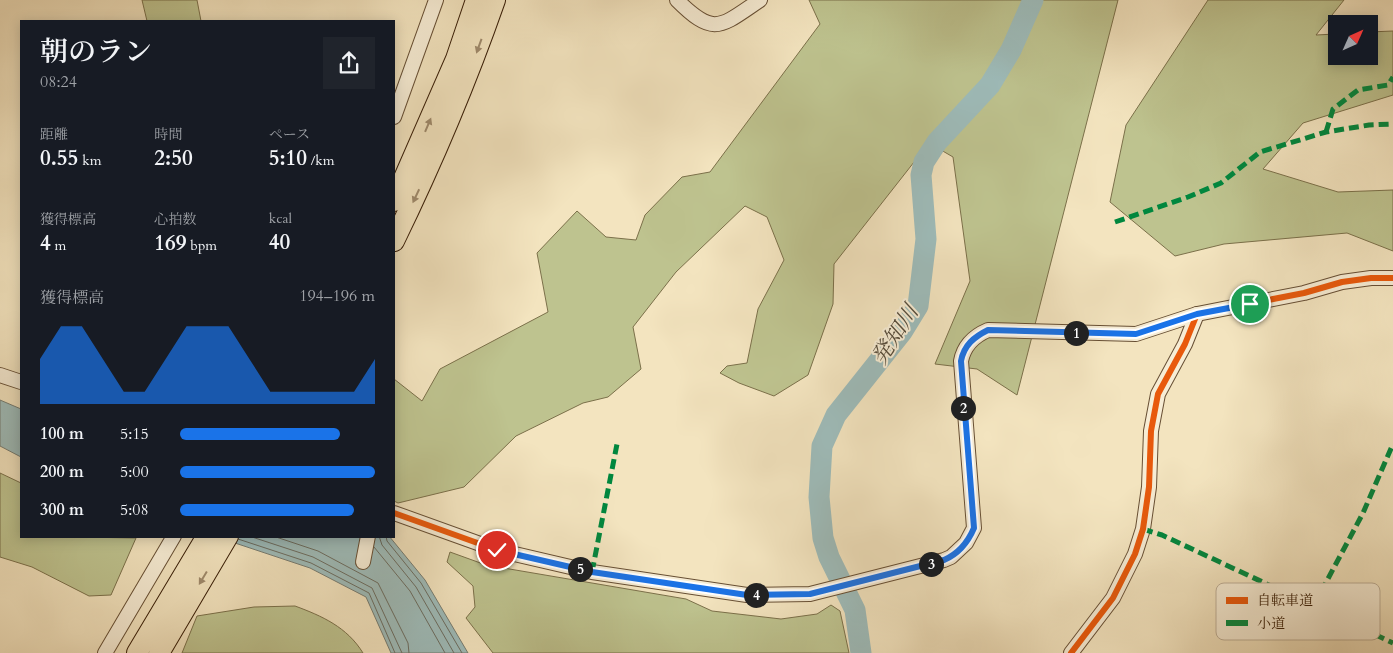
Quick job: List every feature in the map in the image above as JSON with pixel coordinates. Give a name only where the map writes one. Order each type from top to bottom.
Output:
[{"type":"highway","points":[[395,199],[452,68],[476,0]]},
{"type":"highway","points":[[395,240],[445,131],[496,0]]},
{"type":"highway","points":[[145,652],[206,538]]},
{"type":"highway","points":[[145,652],[227,538]]},
{"type":"street","points":[[395,115],[436,0]]},
{"type":"street","points":[[677,0],[695,18],[703,23],[717,25],[730,20],[760,0]]},
{"type":"street","points":[[395,513],[497,550],[592,572],[747,595],[810,594],[867,581],[944,560],[957,552],[974,528],[961,361],[963,350],[978,334],[988,330],[1136,334],[1197,314],[1304,293],[1356,279],[1393,278]]},
{"type":"street","points":[[1072,652],[1114,598],[1135,554],[1143,529],[1149,488],[1150,431],[1158,394],[1197,314]]},
{"type":"street","points":[[0,375],[20,382]]},
{"type":"street","points":[[104,653],[116,636],[173,538]]},
{"type":"street","points":[[363,562],[368,538]]},
{"type":"green space","points":[[142,0],[197,0],[201,20],[147,20]]},
{"type":"green space","points":[[809,0],[1118,0],[1017,395],[977,369],[935,364],[970,281],[953,157],[929,143],[834,264],[833,304],[808,375],[774,396],[739,383],[720,373],[727,366],[747,363],[758,309],[784,260],[767,217],[745,206],[676,272],[633,327],[641,369],[608,397],[583,403],[516,436],[464,487],[398,503],[395,502],[395,380],[422,401],[440,369],[548,312],[537,253],[577,211],[606,237],[636,240],[645,215],[682,177],[710,172],[820,24]]},
{"type":"green space","points":[[1208,0],[1344,0],[1332,15],[1328,15],[1328,20],[1316,35],[1328,34],[1328,65],[1378,65],[1378,32],[1393,31],[1393,95],[1303,123],[1263,169],[1338,192],[1393,190],[1393,251],[1347,233],[1224,244],[1175,256],[1110,202],[1126,125]]},
{"type":"green space","points":[[0,473],[20,483],[20,538],[136,538],[111,595],[89,596],[32,567],[0,557]]},
{"type":"green space","points":[[450,552],[486,565],[686,599],[712,611],[781,619],[817,614],[831,605],[840,611],[849,653],[493,653],[466,618],[475,607],[473,586],[447,562]]},
{"type":"green space","points":[[295,606],[315,614],[342,629],[363,653],[182,653],[197,616],[254,607]]},
{"type":"water","points":[[0,400],[20,409],[20,456],[0,446]]},
{"type":"water","points":[[220,538],[391,538],[425,580],[468,653],[391,653],[366,597],[310,568]]},
{"type":"waterway","name":"発知川","points":[[861,653],[855,610],[829,557],[823,538],[819,497],[822,446],[836,415],[902,332],[918,306],[926,239],[921,175],[924,162],[937,142],[990,85],[1011,50],[1033,0]]},
{"type":"marked path","points":[[1326,132],[1333,109],[1358,90],[1388,85],[1393,77]]},
{"type":"marked path","points":[[1115,222],[1188,197],[1221,183],[1260,152],[1326,132],[1369,125],[1393,124]]},
{"type":"marked path","points":[[592,572],[617,444]]},
{"type":"marked path","points":[[1326,583],[1363,513],[1393,444]]},
{"type":"marked path","points":[[1143,529],[1162,535],[1265,583]]},
{"type":"marked path","points":[[1380,637],[1393,643]]},
{"type":"cycle path","points":[[395,513],[497,550],[592,572],[747,595],[810,594],[944,560],[951,557],[966,543],[974,528],[961,361],[967,346],[983,332],[988,330],[1136,334],[1197,314],[1304,293],[1342,282],[1371,278],[1393,278]]},
{"type":"cycle path","points":[[1071,653],[1113,598],[1135,554],[1143,529],[1149,487],[1151,431],[1158,394],[1185,344],[1197,314]]},
{"type":"route","points":[[497,550],[592,572],[747,595],[810,594],[944,560],[951,557],[966,543],[974,528],[965,440],[961,361],[963,350],[978,334],[988,330],[1136,334],[1197,314],[1250,304]]}]
